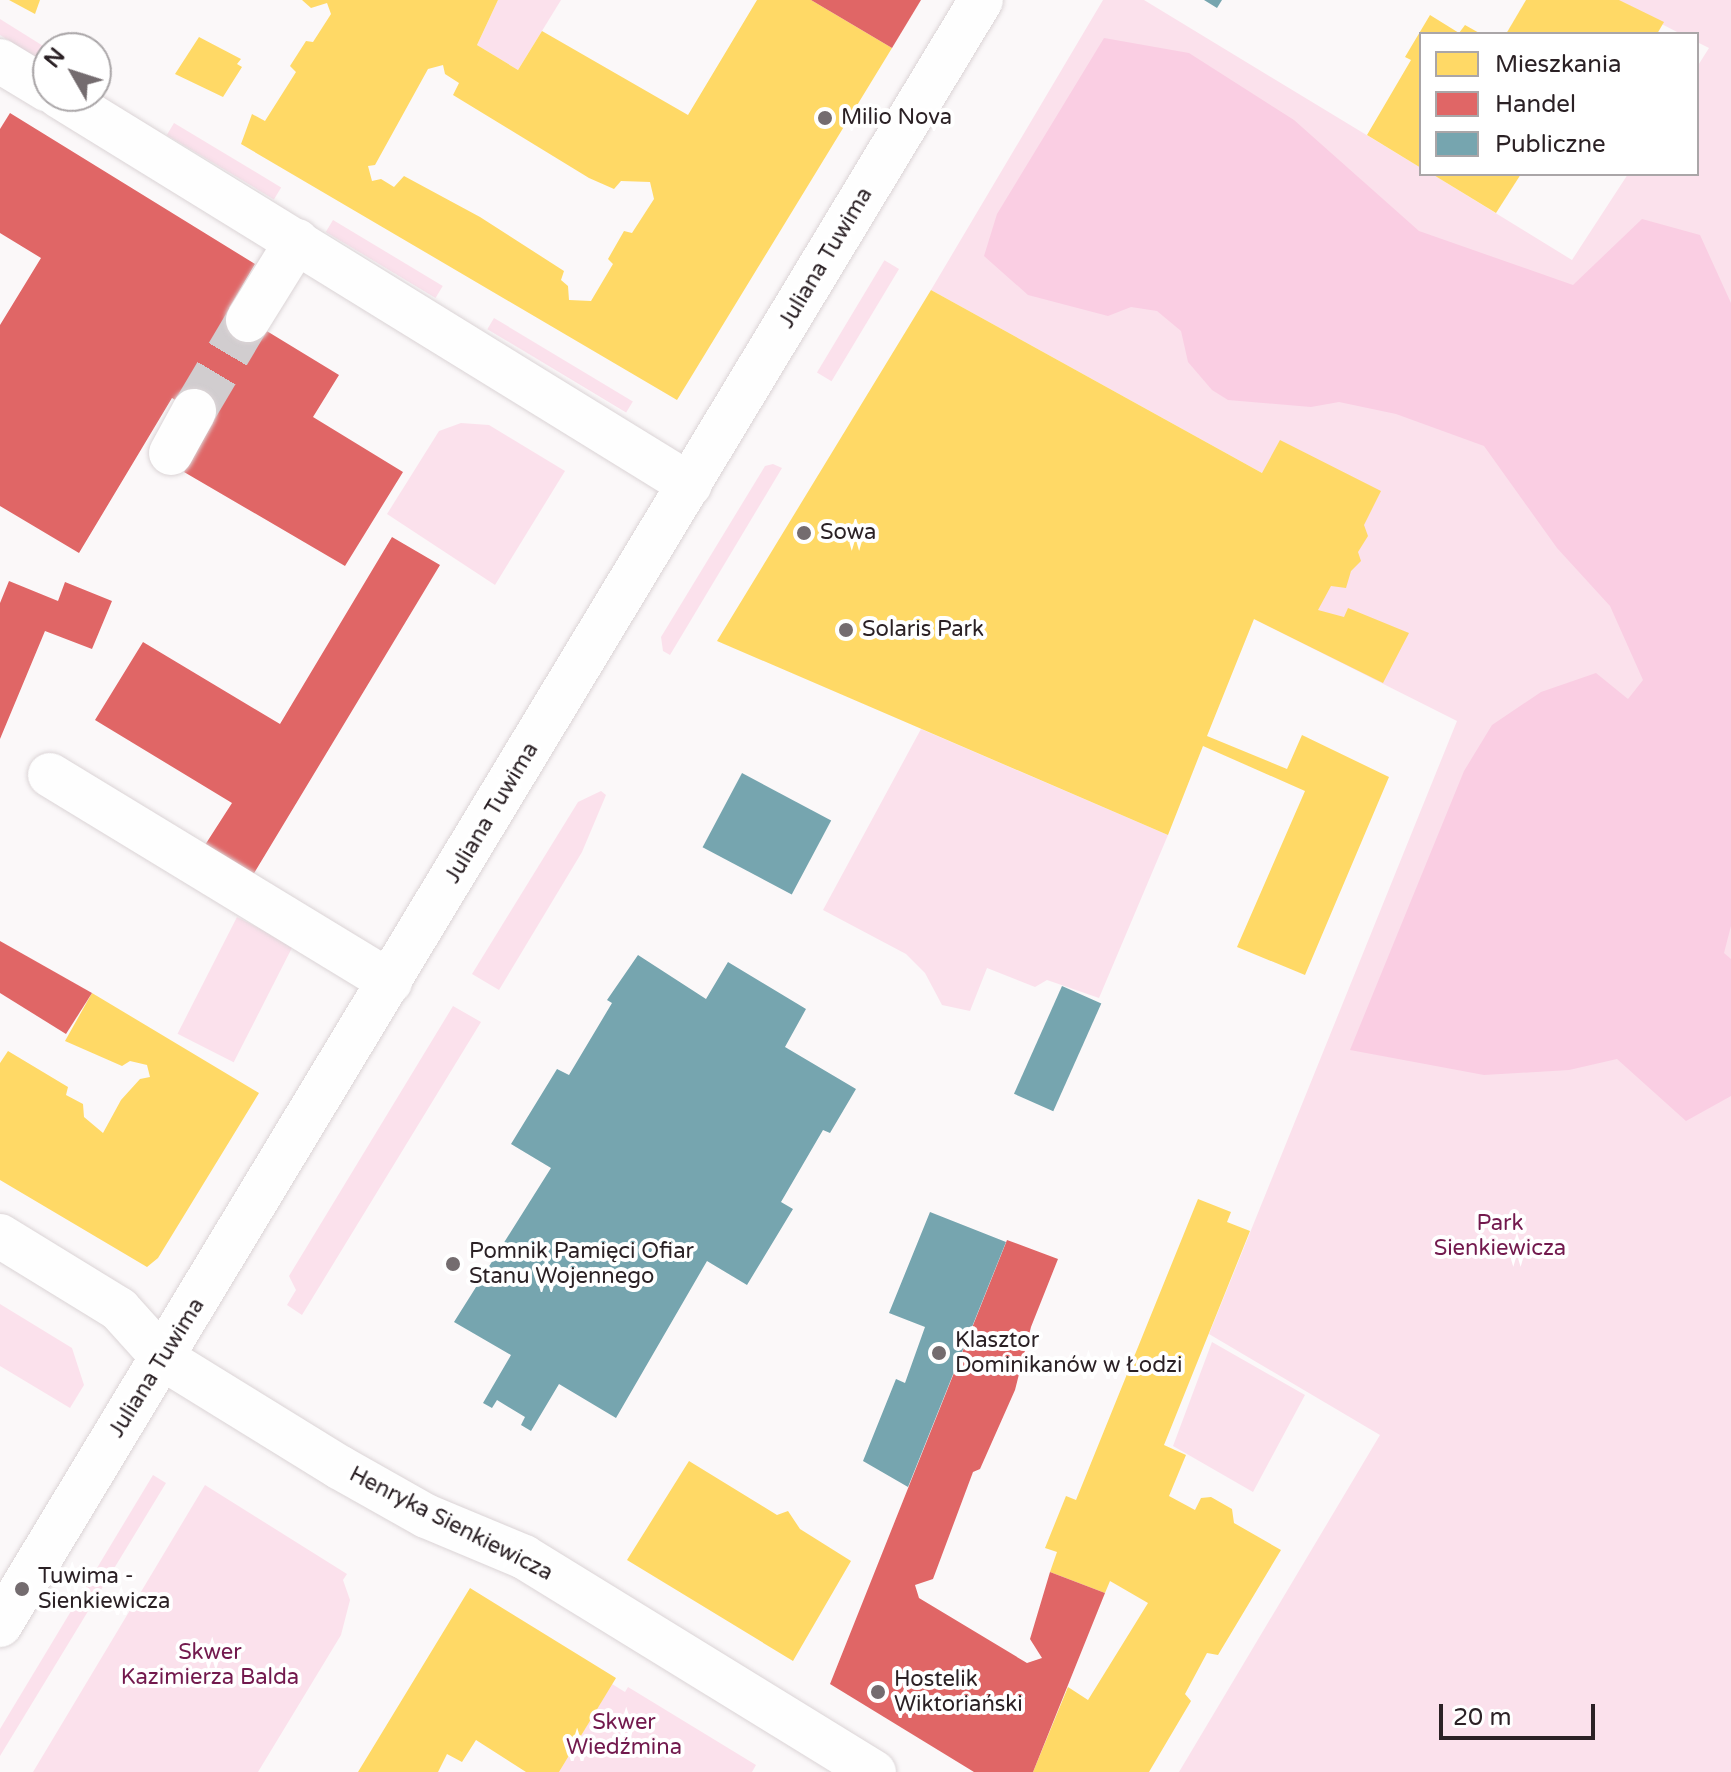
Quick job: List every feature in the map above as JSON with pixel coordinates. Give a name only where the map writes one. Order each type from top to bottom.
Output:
[{"type":"street","name":"Juliana Tuwima","points":[[0,1625],[164,1359],[981,0]]},
{"type":"street","points":[[0,61],[32,80]]},
{"type":"street","points":[[85,112],[690,485]]},
{"type":"street","points":[[248,320],[297,241]]},
{"type":"street","points":[[171,453],[194,411]]},
{"type":"street","points":[[50,775],[390,982]]},
{"type":"street","name":"Henryka Sienkiewicza","points":[[0,1236],[119,1309],[164,1359],[426,1516],[524,1557],[855,1767]]},
{"type":"green space","points":[[498,0],[561,0],[518,70],[477,45]]},
{"type":"green space","name":"Park Sienkiewicza","points":[[1103,0],[1144,0],[1419,167],[1419,176],[1435,176],[1572,260],[1627,176],[1699,176],[1699,64],[1709,48],[1699,43],[1699,32],[1677,32],[1615,0],[1731,0],[1731,1772],[1179,1772],[1380,1435],[1209,1334],[1457,721],[1254,619],[1262,473],[931,290]]},
{"type":"green space","points":[[0,19],[32,39],[32,55],[0,35]]},
{"type":"green space","points":[[174,123],[281,187],[274,199],[167,135]]},
{"type":"green space","points":[[333,220],[443,286],[436,298],[326,232]]},
{"type":"green space","points":[[884,260],[899,269],[832,381],[817,373]]},
{"type":"green space","points":[[494,318],[633,401],[626,413],[487,329]]},
{"type":"green space","points":[[461,423],[489,425],[565,471],[495,585],[387,514],[439,431]]},
{"type":"green space","points":[[773,464],[782,468],[670,655],[663,651],[661,637],[765,466]]},
{"type":"green space","points":[[921,729],[1168,835],[1099,998],[1047,980],[1035,987],[987,968],[970,1011],[942,1005],[925,973],[906,954],[823,910]]},
{"type":"green space","points":[[601,791],[606,795],[582,852],[499,990],[472,974],[578,802]]},
{"type":"green space","points":[[237,917],[293,946],[234,1062],[178,1034]]},
{"type":"green space","points":[[453,1006],[481,1022],[302,1315],[287,1305],[296,1290],[289,1276]]},
{"type":"green space","points":[[0,1304],[72,1348],[84,1385],[70,1408],[0,1366]]},
{"type":"green space","points":[[1212,1342],[1305,1395],[1253,1492],[1173,1446]]},
{"type":"green space","points":[[153,1475],[166,1483],[0,1756],[0,1729]]},
{"type":"green space","name":"Skwer Kazimierza Balda","points":[[205,1485],[347,1574],[343,1580],[350,1600],[341,1635],[258,1772],[33,1772]]},
{"type":"green space","name":"Skwer Wiedźmina","points":[[612,1684],[625,1692],[628,1687],[756,1765],[752,1772],[559,1772]]},
{"type":"shaded area","points":[[1104,38],[1189,53],[1294,120],[1419,231],[1573,285],[1642,219],[1700,235],[1731,303],[1731,926],[1724,953],[1731,959],[1731,1096],[1686,1121],[1617,1059],[1569,1070],[1484,1075],[1350,1050],[1464,771],[1492,725],[1541,692],[1596,673],[1628,699],[1643,680],[1610,606],[1557,548],[1484,446],[1396,414],[1339,402],[1311,407],[1228,400],[1212,390],[1188,362],[1181,331],[1157,311],[1131,307],[1108,316],[1028,295],[984,256],[997,214]]},
{"type":"building: Mieszkania","points":[[9,0],[40,0],[35,14]]},
{"type":"building: Mieszkania","points":[[302,0],[498,0],[477,45],[518,70],[542,31],[688,115],[757,0],[811,0],[892,48],[677,400],[241,144],[252,114],[265,121],[296,72],[290,66],[306,41],[313,42],[331,14],[327,3],[311,8]],"holes":[[[443,65],[445,74],[459,83],[453,95],[589,178],[614,189],[621,181],[650,182],[654,199],[632,233],[624,231],[608,259],[613,264],[591,301],[569,300],[568,286],[561,280],[564,271],[480,217],[404,176],[394,187],[381,179],[372,181],[368,166],[375,165],[428,69]]]},
{"type":"building: Mieszkania","points":[[1526,0],[1619,0],[1664,22],[1658,32],[1507,32]]},
{"type":"building: Mieszkania","points":[[1430,15],[1457,32],[1420,32]]},
{"type":"building: Mieszkania","points":[[1465,25],[1477,32],[1460,32]]},
{"type":"building: Mieszkania","points":[[1419,33],[1419,167],[1367,135],[1411,60],[1405,57]]},
{"type":"building: Mieszkania","points":[[199,37],[241,59],[237,64],[242,67],[223,97],[175,74]]},
{"type":"building: Mieszkania","points":[[1435,176],[1520,176],[1496,213]]},
{"type":"building: Mieszkania","name":"Solaris Park","points":[[931,290],[1262,473],[1280,440],[1381,491],[1364,525],[1368,536],[1358,552],[1361,561],[1351,571],[1346,588],[1331,586],[1318,610],[1344,617],[1348,608],[1409,633],[1383,683],[1254,619],[1207,736],[1287,769],[1302,735],[1389,777],[1305,975],[1237,947],[1305,791],[1203,746],[1168,835],[717,641]]},
{"type":"building: Mieszkania","points":[[92,993],[259,1093],[158,1258],[147,1267],[0,1180],[0,1063],[8,1051],[68,1087],[66,1095],[83,1104],[84,1117],[103,1133],[121,1100],[140,1079],[150,1077],[147,1065],[130,1061],[122,1066],[65,1041]]},
{"type":"building: Mieszkania","points":[[1198,1199],[1231,1212],[1227,1222],[1250,1231],[1164,1445],[1186,1455],[1169,1496],[1195,1510],[1201,1498],[1211,1497],[1232,1509],[1234,1523],[1281,1550],[1218,1655],[1207,1653],[1185,1694],[1191,1701],[1149,1772],[1033,1772],[1068,1687],[1088,1700],[1148,1603],[1110,1581],[1105,1593],[1050,1572],[1057,1552],[1045,1548],[1066,1496],[1076,1500]]},
{"type":"building: Mieszkania","points":[[689,1461],[777,1515],[788,1511],[800,1529],[851,1561],[793,1661],[627,1560]]},
{"type":"building: Mieszkania","points":[[470,1588],[616,1678],[559,1772],[526,1772],[476,1740],[462,1762],[447,1754],[438,1772],[358,1772]]},
{"type":"building: Handel","points":[[811,0],[921,0],[892,48]]},
{"type":"building: Handel","points":[[10,113],[255,264],[229,308],[339,375],[313,417],[403,472],[345,566],[184,472],[213,423],[172,398],[79,553],[0,506],[0,325],[41,258],[0,233],[0,129]]},
{"type":"building: Handel","points":[[392,537],[440,565],[253,875],[205,845],[232,803],[95,720],[143,642],[280,724]]},
{"type":"building: Handel","points":[[9,581],[58,601],[65,582],[112,601],[92,649],[45,631],[0,739],[0,603]]},
{"type":"building: Handel","points":[[0,941],[92,993],[66,1034],[0,993]]},
{"type":"building: Handel","points":[[1007,1240],[1058,1259],[1031,1327],[1015,1390],[980,1469],[973,1472],[933,1579],[915,1585],[919,1598],[1027,1663],[1042,1658],[1030,1639],[1050,1572],[1105,1593],[1033,1772],[974,1772],[830,1684]]},
{"type":"building: Publiczne","points":[[1204,0],[1222,0],[1217,8]]},
{"type":"building: Publiczne","points":[[742,773],[831,820],[792,895],[703,847]]},
{"type":"building: Publiczne","points":[[638,955],[706,999],[728,962],[806,1009],[785,1047],[856,1089],[830,1133],[823,1130],[781,1202],[793,1209],[747,1285],[707,1261],[616,1418],[559,1384],[531,1431],[521,1425],[525,1417],[497,1400],[492,1408],[483,1403],[511,1355],[454,1322],[551,1168],[511,1144],[557,1069],[569,1075],[612,1003],[607,1000]]},
{"type":"building: Publiczne","points":[[1062,986],[1101,1003],[1053,1111],[1014,1094]]},
{"type":"building: Publiczne","name":"Klasztor Dominikanów w Łodzi","points":[[930,1212],[1006,1242],[908,1487],[863,1461],[896,1379],[905,1383],[925,1327],[889,1313]]},
{"type":"tunnel","points":[[194,411],[248,320]]},
{"type":"place","name":"Milio Nova","points":[[825,118]]},
{"type":"place","name":"Sowa","points":[[804,533]]},
{"type":"place","name":"Solaris Park","points":[[846,630]]},
{"type":"place","name":"Pomnik Pamięci Ofiar Stanu Wojennego","points":[[453,1264]]},
{"type":"place","name":"Klasztor Dominikanów w Łodzi","points":[[939,1353]]},
{"type":"place","name":"Tuwima - Sienkiewicza","points":[[22,1589]]},
{"type":"place","name":"Hostelik Wiktoriański","points":[[878,1692]]}]
